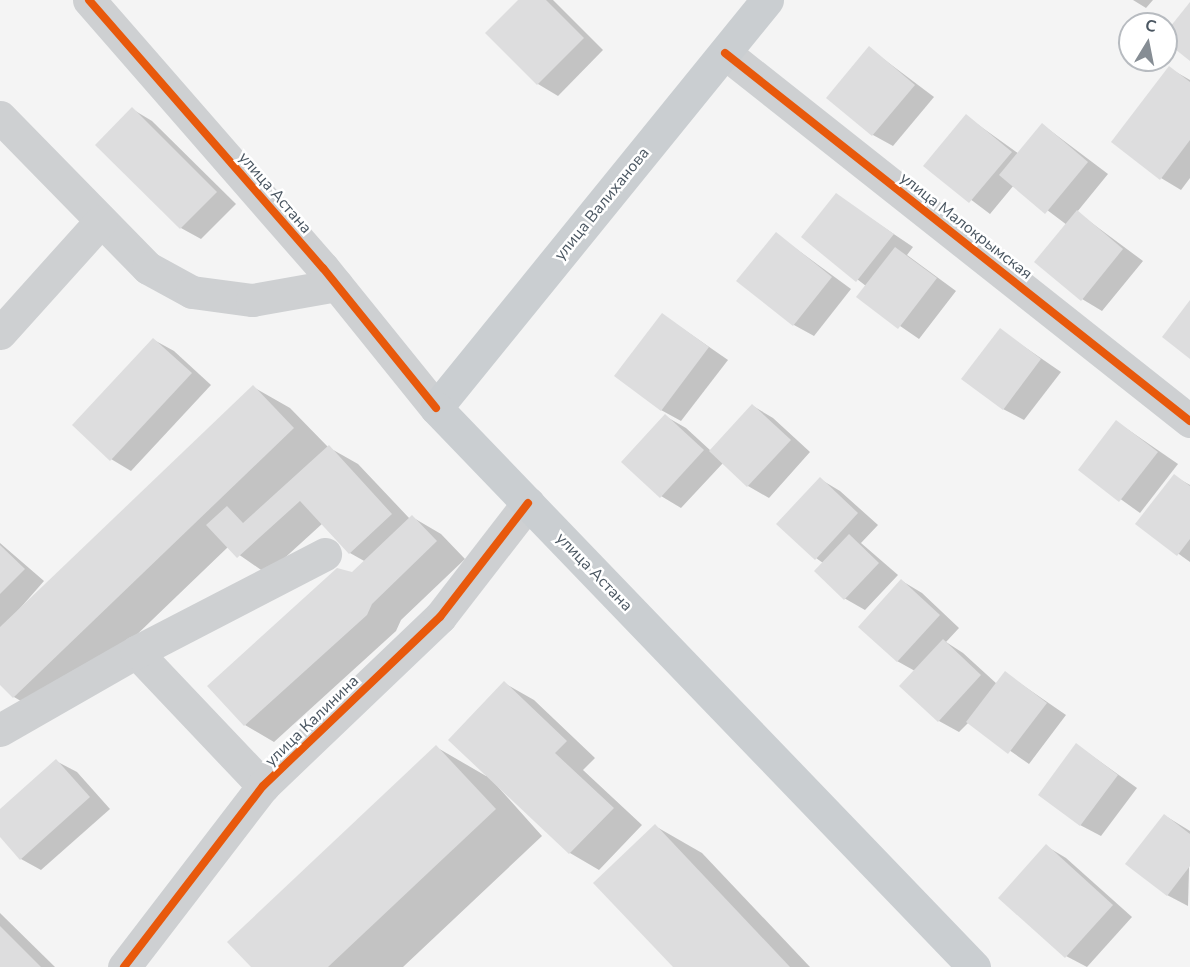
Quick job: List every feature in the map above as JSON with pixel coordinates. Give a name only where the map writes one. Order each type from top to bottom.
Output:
[{"type":"main road","name":"улица Валиханова","points":[[436,408],[768,0]]},
{"type":"main road","name":"улица Астана","points":[[436,408],[974,967]]},
{"type":"street","name":"улица Астана","points":[[89,0],[337,285],[436,408]]},
{"type":"street","name":"улица Малокрымская","points":[[725,52],[1190,421]]},
{"type":"street","points":[[0,117],[148,268],[192,292],[252,300],[337,285]]},
{"type":"street","points":[[0,333],[101,221]]},
{"type":"street","name":"улица Калинина","points":[[124,967],[263,786],[440,617],[528,502]]},
{"type":"street","points":[[0,730],[136,652],[326,554]]},
{"type":"street","points":[[136,652],[263,786]]},
{"type":"building","points":[[518,0],[546,0],[584,38],[537,85],[485,33]]},
{"type":"building","points":[[1190,2],[1190,61],[1178,52],[1178,17]]},
{"type":"building","points":[[869,46],[915,85],[872,136],[826,98]]},
{"type":"building","points":[[1164,72],[1177,72],[1190,82],[1190,140],[1160,180],[1111,142]]},
{"type":"building","points":[[132,107],[217,192],[180,229],[95,145]]},
{"type":"building","points":[[966,114],[1012,152],[969,203],[923,166]]},
{"type":"building","points":[[1042,123],[1088,162],[1045,214],[999,175]]},
{"type":"building","points":[[836,193],[894,234],[856,282],[801,237]]},
{"type":"building","points":[[1077,210],[1123,249],[1081,301],[1034,262]]},
{"type":"building","points":[[776,232],[832,277],[793,326],[736,281]]},
{"type":"building","points":[[895,247],[937,278],[898,329],[856,297]]},
{"type":"building","points":[[1190,300],[1190,359],[1162,337]]},
{"type":"building","points":[[662,313],[709,347],[661,411],[614,376]]},
{"type":"building","points":[[1000,328],[1041,359],[1003,410],[961,379]]},
{"type":"building","points":[[153,338],[192,373],[110,461],[72,425]]},
{"type":"building","points":[[253,385],[294,428],[13,698],[0,685],[0,627]]},
{"type":"building","points":[[752,404],[791,440],[747,487],[709,451]]},
{"type":"building","points":[[665,414],[704,450],[660,498],[621,462]]},
{"type":"building","points":[[1116,420],[1158,452],[1119,502],[1078,470]]},
{"type":"building","points":[[329,445],[392,514],[349,554],[300,501],[237,558],[206,525],[227,506],[243,523]]},
{"type":"building","points":[[1174,474],[1190,486],[1190,539],[1177,556],[1135,524]]},
{"type":"building","points":[[820,477],[858,513],[815,560],[776,524]]},
{"type":"building","points":[[412,515],[437,541],[372,604],[367,615],[244,726],[207,686],[337,568],[352,572]]},
{"type":"building","points":[[849,534],[879,563],[844,600],[814,571]]},
{"type":"building","points":[[0,545],[25,569],[0,594]]},
{"type":"building","points":[[901,579],[940,615],[897,662],[858,627]]},
{"type":"building","points":[[943,639],[981,675],[938,722],[899,686]]},
{"type":"building","points":[[1005,671],[1047,703],[1008,754],[966,722]]},
{"type":"building","points":[[504,681],[567,741],[555,753],[614,808],[569,854],[448,740]]},
{"type":"building","points":[[1076,743],[1118,775],[1080,826],[1038,795]]},
{"type":"building","points":[[436,745],[496,809],[328,967],[251,967],[227,942]]},
{"type":"building","points":[[56,759],[90,797],[20,860],[0,837],[0,809]]},
{"type":"building","points":[[1164,814],[1190,834],[1190,866],[1167,896],[1125,864]]},
{"type":"building","points":[[655,824],[790,967],[673,967],[593,883]]},
{"type":"building","points":[[1046,844],[1113,905],[1065,958],[998,898]]},
{"type":"building","points":[[0,926],[41,967],[0,967]]},
{"type":"cycle path","points":[[89,0],[323,268],[436,408]]},
{"type":"cycle path","points":[[725,53],[1190,421]]},
{"type":"cycle path","points":[[124,967],[263,786],[440,617],[528,503]]}]
